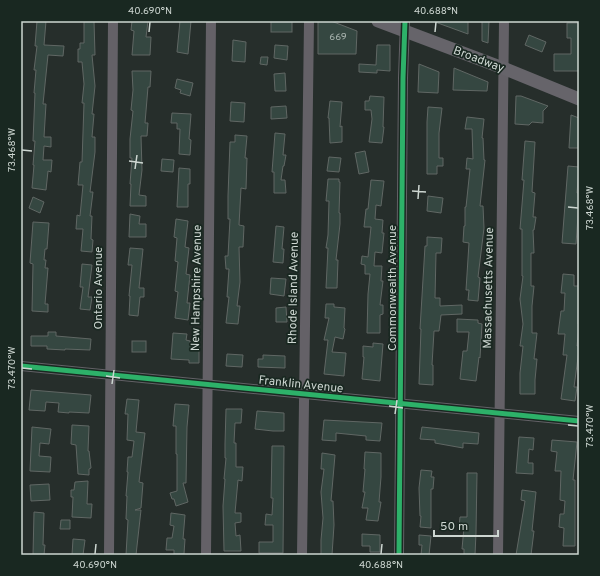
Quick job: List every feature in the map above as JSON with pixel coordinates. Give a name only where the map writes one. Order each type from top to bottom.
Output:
[{"type":"main road","name":"Broadway","points":[[378,21],[405,26],[579,99]]},
{"type":"street","name":"Ontario Avenue","points":[[109,555],[113,21]]},
{"type":"street","name":"New Hampshire Avenue","points":[[206,555],[212,21]]},
{"type":"street","name":"Rhode Island Avenue","points":[[302,555],[309,21]]},
{"type":"street","name":"Massachusetts Avenue","points":[[498,555],[504,21]]},
{"type":"street","name":"Commonwealth Avenue","points":[[399,555],[403,84],[405,26]]},
{"type":"street","name":"Franklin Avenue","points":[[21,366],[579,421]]},
{"type":"building","points":[[37,21],[46,21],[44,45],[64,46],[63,56],[48,55],[43,104],[46,104],[44,137],[51,137],[51,147],[44,146],[43,160],[52,160],[51,172],[48,171],[46,190],[32,188],[35,141],[33,141],[36,70],[34,70],[37,46],[35,46]]},
{"type":"building","points":[[84,21],[94,21],[95,55],[92,55],[95,86],[92,114],[94,114],[92,137],[95,137],[95,152],[90,192],[93,192],[90,216],[92,216],[92,252],[81,251],[83,229],[76,229],[77,215],[80,216],[83,185],[78,185],[80,162],[82,162],[84,103],[82,103],[84,84],[82,62],[78,62],[78,49],[80,49],[80,43],[84,43]]},
{"type":"building","points":[[132,21],[148,21],[146,37],[151,37],[150,55],[132,55],[134,31],[131,30]]},
{"type":"building","points":[[180,21],[191,21],[188,54],[177,52]]},
{"type":"building","points":[[271,21],[292,21],[292,32],[271,32]]},
{"type":"building","points":[[318,21],[331,21],[357,31],[356,54],[318,54]]},
{"type":"building","points":[[468,21],[468,34],[435,22]]},
{"type":"building","points":[[482,21],[489,21],[488,43],[482,41]]},
{"type":"building","points":[[567,23],[579,23],[579,71],[554,71],[554,54],[571,54],[571,38],[567,38]]},
{"type":"building","points":[[529,35],[546,42],[542,52],[525,45]]},
{"type":"building","points":[[233,40],[246,42],[245,62],[232,61]]},
{"type":"building","points":[[275,45],[288,46],[287,60],[274,58]]},
{"type":"building","points":[[377,45],[390,45],[390,71],[377,70],[377,73],[359,72],[359,64],[376,65]]},
{"type":"building","points":[[261,57],[268,57],[267,65],[260,64]]},
{"type":"building","points":[[419,64],[439,72],[438,93],[418,92]]},
{"type":"building","points":[[454,68],[488,82],[487,91],[453,90]]},
{"type":"building","points":[[132,71],[151,71],[145,123],[148,123],[147,136],[141,136],[142,170],[139,195],[146,196],[146,206],[130,206],[132,158],[130,158],[130,139],[133,111],[131,110],[133,90]]},
{"type":"building","points":[[285,73],[286,91],[275,91],[274,74]]},
{"type":"building","points":[[177,79],[193,83],[190,96],[180,93],[181,90],[175,88]]},
{"type":"building","points":[[370,96],[384,97],[384,127],[382,143],[369,142],[372,119],[371,110],[365,110],[365,101],[369,101]]},
{"type":"building","points":[[516,96],[521,96],[548,106],[543,111],[543,123],[532,122],[529,125],[515,124]]},
{"type":"building","points":[[330,101],[342,102],[340,127],[342,126],[342,142],[330,143],[328,118]]},
{"type":"building","points":[[231,102],[245,103],[244,122],[230,121]]},
{"type":"building","points":[[286,106],[287,118],[271,119],[271,107]]},
{"type":"building","points":[[428,107],[442,108],[439,133],[439,158],[443,158],[443,166],[437,166],[437,174],[427,174]]},
{"type":"building","points":[[172,113],[191,114],[189,139],[191,140],[190,155],[179,154],[180,129],[177,129],[177,123],[171,123]]},
{"type":"building","points":[[571,115],[579,118],[579,148],[569,148]]},
{"type":"building","points":[[467,117],[484,119],[482,138],[485,160],[480,206],[483,206],[484,228],[478,277],[480,278],[478,301],[468,300],[469,290],[466,290],[469,243],[463,242],[465,207],[470,169],[466,169],[467,158],[473,159],[472,129],[465,129]]},
{"type":"building","points":[[275,133],[285,134],[283,155],[286,155],[281,180],[285,180],[286,193],[274,193],[274,172],[272,172]]},
{"type":"building","points":[[235,135],[247,136],[245,158],[247,158],[246,189],[241,188],[239,225],[244,226],[243,247],[239,247],[240,282],[237,306],[240,306],[238,324],[226,323],[229,297],[227,297],[229,269],[226,269],[225,256],[228,256],[230,219],[228,219],[228,196],[230,142],[235,142]]},
{"type":"building","points":[[525,141],[535,142],[532,192],[535,193],[533,217],[536,217],[533,230],[534,253],[531,253],[531,286],[534,286],[532,333],[537,333],[534,359],[537,359],[535,394],[520,394],[520,373],[523,346],[520,346],[523,324],[520,299],[523,276],[522,229],[520,229],[524,180],[522,180]]},
{"type":"building","points":[[365,151],[369,172],[359,174],[355,153]]},
{"type":"building","points":[[329,157],[341,158],[339,172],[327,171]]},
{"type":"building","points":[[162,159],[174,160],[173,172],[161,171]]},
{"type":"building","points":[[568,166],[579,167],[577,193],[579,193],[579,201],[576,244],[562,243]]},
{"type":"building","points":[[179,168],[190,169],[190,184],[188,184],[188,207],[177,207]]},
{"type":"building","points":[[328,179],[339,179],[340,182],[340,224],[336,260],[338,260],[337,288],[326,288],[328,248],[326,248],[329,201],[326,201]]},
{"type":"building","points":[[371,180],[384,181],[381,206],[376,205],[375,219],[383,220],[382,233],[384,233],[382,253],[375,252],[374,266],[382,266],[381,281],[383,281],[380,305],[383,305],[383,314],[380,315],[380,333],[367,333],[370,274],[365,274],[365,265],[361,264],[362,256],[368,257],[371,227],[364,227],[366,209],[368,209]]},
{"type":"building","points":[[428,196],[443,198],[441,213],[427,211]]},
{"type":"building","points":[[33,197],[44,202],[40,213],[29,208]]},
{"type":"building","points":[[130,214],[140,216],[139,224],[146,224],[146,237],[129,237]]},
{"type":"building","points":[[176,219],[188,221],[185,247],[189,248],[186,274],[190,275],[187,303],[190,303],[188,320],[175,318],[178,292],[175,291],[178,262],[175,261],[177,238],[174,237]]},
{"type":"building","points":[[33,222],[49,223],[47,249],[45,249],[44,260],[46,260],[45,268],[48,268],[45,304],[48,304],[48,312],[32,311],[33,264],[30,263]]},
{"type":"building","points":[[276,226],[284,227],[282,249],[284,249],[283,263],[273,262]]},
{"type":"building","points":[[427,237],[442,238],[441,253],[436,253],[435,298],[440,298],[440,306],[462,305],[462,314],[441,315],[439,331],[434,331],[432,365],[433,385],[419,384],[420,329],[425,246],[427,246]]},
{"type":"building","points":[[130,248],[143,249],[139,288],[144,288],[144,297],[140,297],[138,316],[129,315],[132,265],[128,265]]},
{"type":"building","points":[[82,264],[92,265],[88,297],[92,297],[90,310],[80,309],[83,287],[80,287]]},
{"type":"building","points":[[563,274],[574,275],[574,286],[579,286],[579,327],[577,346],[579,346],[579,350],[574,387],[577,387],[575,401],[561,399],[567,355],[563,355],[565,334],[558,334],[561,311],[564,311],[565,293],[561,293]]},
{"type":"building","points":[[271,278],[286,279],[284,296],[270,294]]},
{"type":"building","points":[[326,304],[334,304],[334,307],[345,308],[345,329],[343,339],[335,337],[332,352],[346,353],[344,376],[324,374],[328,340],[324,340],[329,318],[325,318]]},
{"type":"building","points":[[286,307],[287,322],[276,322],[276,308]]},
{"type":"building","points":[[457,319],[478,320],[478,323],[482,324],[480,358],[479,357],[476,381],[460,379],[463,351],[467,351],[469,332],[457,332]]},
{"type":"building","points":[[48,332],[56,332],[56,336],[91,339],[90,350],[47,349],[47,346],[31,346],[31,336],[48,336]]},
{"type":"building","points":[[173,333],[187,334],[186,340],[190,341],[190,345],[199,346],[199,363],[189,363],[189,360],[171,359]]},
{"type":"building","points":[[132,341],[146,341],[146,352],[132,352]]},
{"type":"building","points":[[373,343],[383,344],[380,381],[362,379],[364,357],[363,346],[373,347]]},
{"type":"building","points":[[227,354],[243,355],[242,367],[226,366]]},
{"type":"building","points":[[263,355],[285,356],[285,368],[258,367],[258,359],[263,359]]},
{"type":"building","points":[[31,390],[91,395],[89,413],[58,412],[59,403],[46,402],[45,411],[29,410]]},
{"type":"building","points":[[127,399],[139,400],[136,432],[145,433],[139,482],[143,483],[141,508],[135,510],[141,510],[136,555],[126,555],[128,520],[126,519],[126,496],[128,457],[132,457],[134,441],[127,440],[128,414],[125,414]]},
{"type":"building","points":[[175,404],[189,405],[186,483],[183,483],[188,502],[176,506],[170,493],[177,491],[176,426],[173,426]]},
{"type":"building","points":[[226,409],[242,409],[241,423],[235,423],[234,443],[236,443],[236,467],[243,467],[242,481],[238,480],[235,513],[241,513],[241,522],[235,523],[236,536],[240,535],[241,551],[224,551],[223,506],[226,458]]},
{"type":"building","points":[[257,411],[284,413],[284,431],[255,429]]},
{"type":"building","points":[[324,420],[382,423],[380,441],[366,440],[366,436],[336,433],[336,441],[322,440]]},
{"type":"building","points":[[72,425],[89,426],[88,451],[91,468],[89,469],[89,475],[78,474],[76,445],[71,444]]},
{"type":"building","points":[[32,427],[51,429],[49,444],[40,443],[39,456],[51,457],[50,472],[30,471]]},
{"type":"building","points":[[422,427],[479,433],[478,444],[463,443],[463,448],[435,443],[435,440],[420,439]]},
{"type":"building","points":[[519,437],[534,438],[533,450],[529,449],[528,463],[533,463],[533,474],[516,473]]},
{"type":"building","points":[[552,440],[577,442],[573,480],[575,480],[575,546],[563,546],[564,528],[559,527],[560,514],[564,514],[565,501],[560,500],[561,471],[555,471],[557,452],[551,451]]},
{"type":"building","points":[[272,446],[284,446],[283,553],[259,553],[259,542],[273,542],[273,525],[265,525],[266,514],[272,515]]},
{"type":"building","points":[[365,452],[381,453],[379,502],[381,502],[378,521],[366,520],[368,508],[362,508],[365,492],[363,492]]},
{"type":"building","points":[[322,453],[335,455],[331,501],[333,501],[334,525],[332,555],[321,555],[323,518],[321,492],[324,469],[321,469]]},
{"type":"building","points":[[421,470],[432,471],[431,477],[434,477],[433,489],[431,489],[431,528],[420,527],[421,516],[419,488]]},
{"type":"building","points":[[467,473],[477,473],[475,555],[464,555],[464,549],[462,549],[464,527],[459,527],[460,517],[467,517]]},
{"type":"building","points":[[88,481],[87,504],[92,504],[91,518],[72,517],[73,497],[71,497],[71,490],[74,490],[75,482]]},
{"type":"building","points":[[49,484],[50,500],[31,501],[30,485]]},
{"type":"building","points":[[522,490],[536,492],[531,555],[516,555],[525,501],[521,500]]},
{"type":"building","points":[[34,512],[44,513],[44,555],[33,555]]},
{"type":"building","points":[[171,513],[185,515],[183,539],[185,539],[184,554],[174,554],[174,550],[166,550],[167,538],[172,538],[174,526],[170,525]]},
{"type":"building","points":[[61,520],[70,520],[70,529],[60,529]]},
{"type":"building","points":[[362,534],[380,535],[380,552],[370,552],[370,546],[362,546]]},
{"type":"building","points":[[419,535],[431,536],[429,555],[421,555],[422,545],[419,545]]},
{"type":"building","points":[[73,539],[85,540],[83,555],[72,555]]},
{"type":"cycle path","points":[[399,555],[403,78],[405,21]]},
{"type":"cycle path","points":[[21,366],[579,421]]}]
